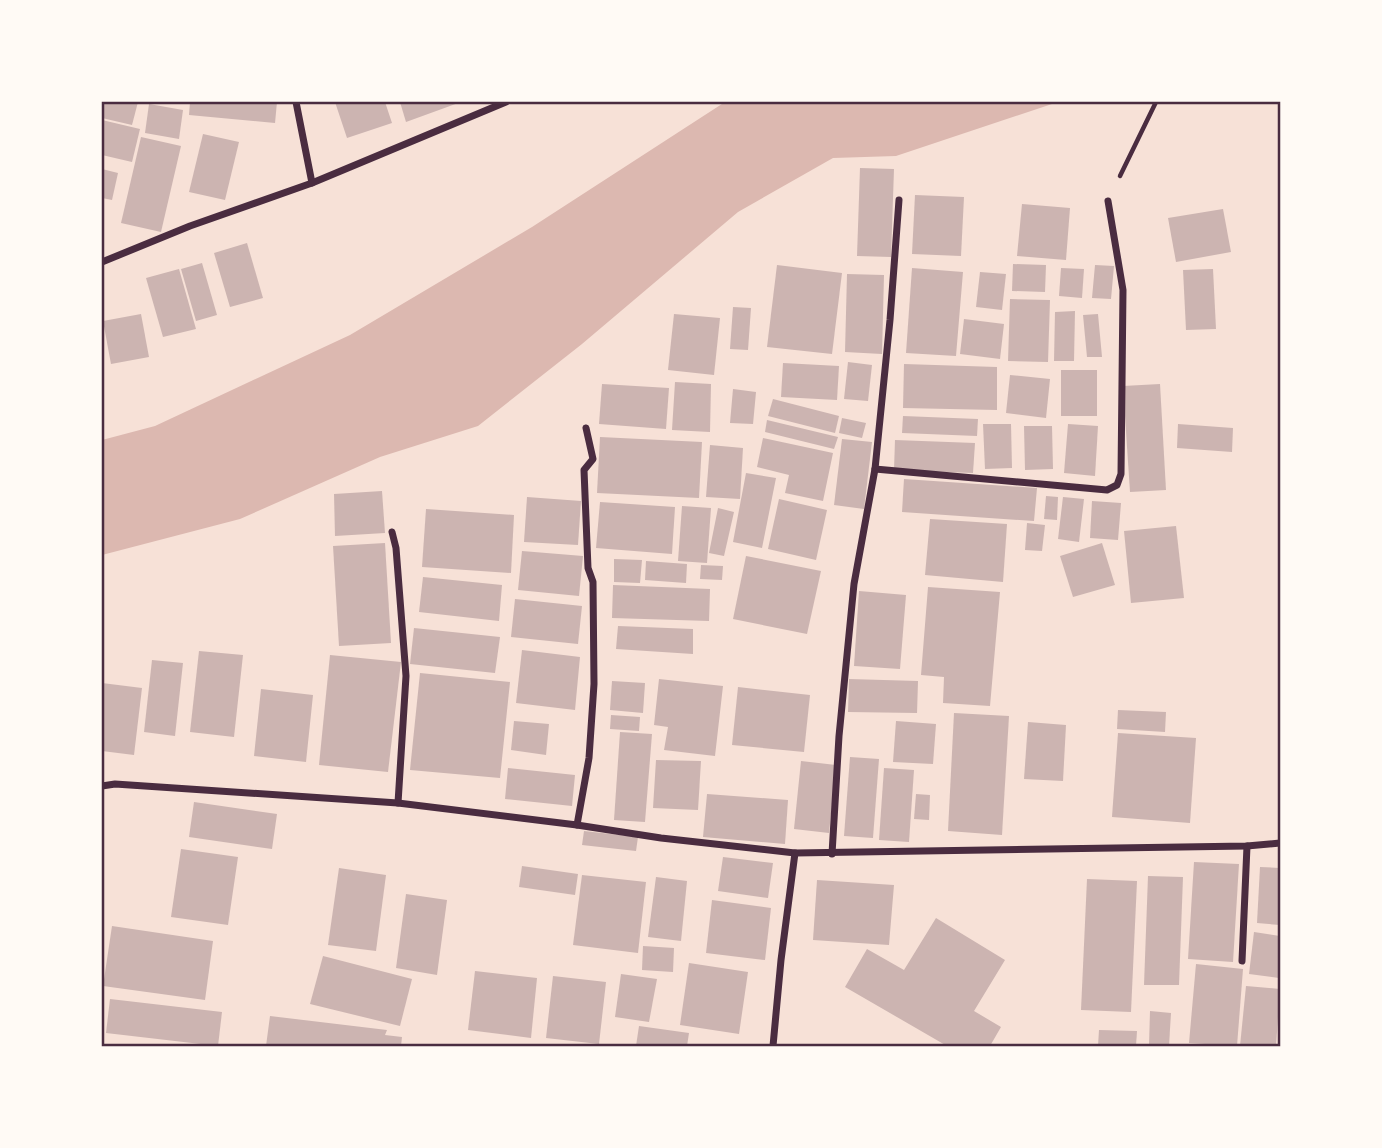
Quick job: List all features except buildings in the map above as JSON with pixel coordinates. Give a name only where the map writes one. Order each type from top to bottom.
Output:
[{"type":"street","points":[[296,102],[312,183]]},
{"type":"street","points":[[102,262],[190,226],[312,183],[506,102]]},
{"type":"street","points":[[832,854],[839,736],[854,584],[875,469],[899,200]]},
{"type":"street","points":[[875,469],[1107,490],[1117,485],[1121,474],[1123,290],[1108,201]]},
{"type":"street","points":[[577,825],[589,758],[594,684],[593,582],[588,568],[584,470],[593,458],[586,428]]},
{"type":"street","points":[[392,532],[396,548],[405,676],[398,803]]},
{"type":"street","points":[[102,786],[115,784],[398,803],[795,853],[1247,846],[1280,843]]},
{"type":"street","points":[[1242,961],[1247,846]]},
{"type":"street","points":[[774,1046],[780,960],[795,853]]},
{"type":"path","points":[[1108,201],[1156,102]]},
{"type":"shaded area","points":[[725,102],[1058,102],[896,156],[833,158],[738,212],[582,344],[478,426],[380,457],[240,519],[102,555],[102,440],[155,426],[350,335],[532,227]]}]
